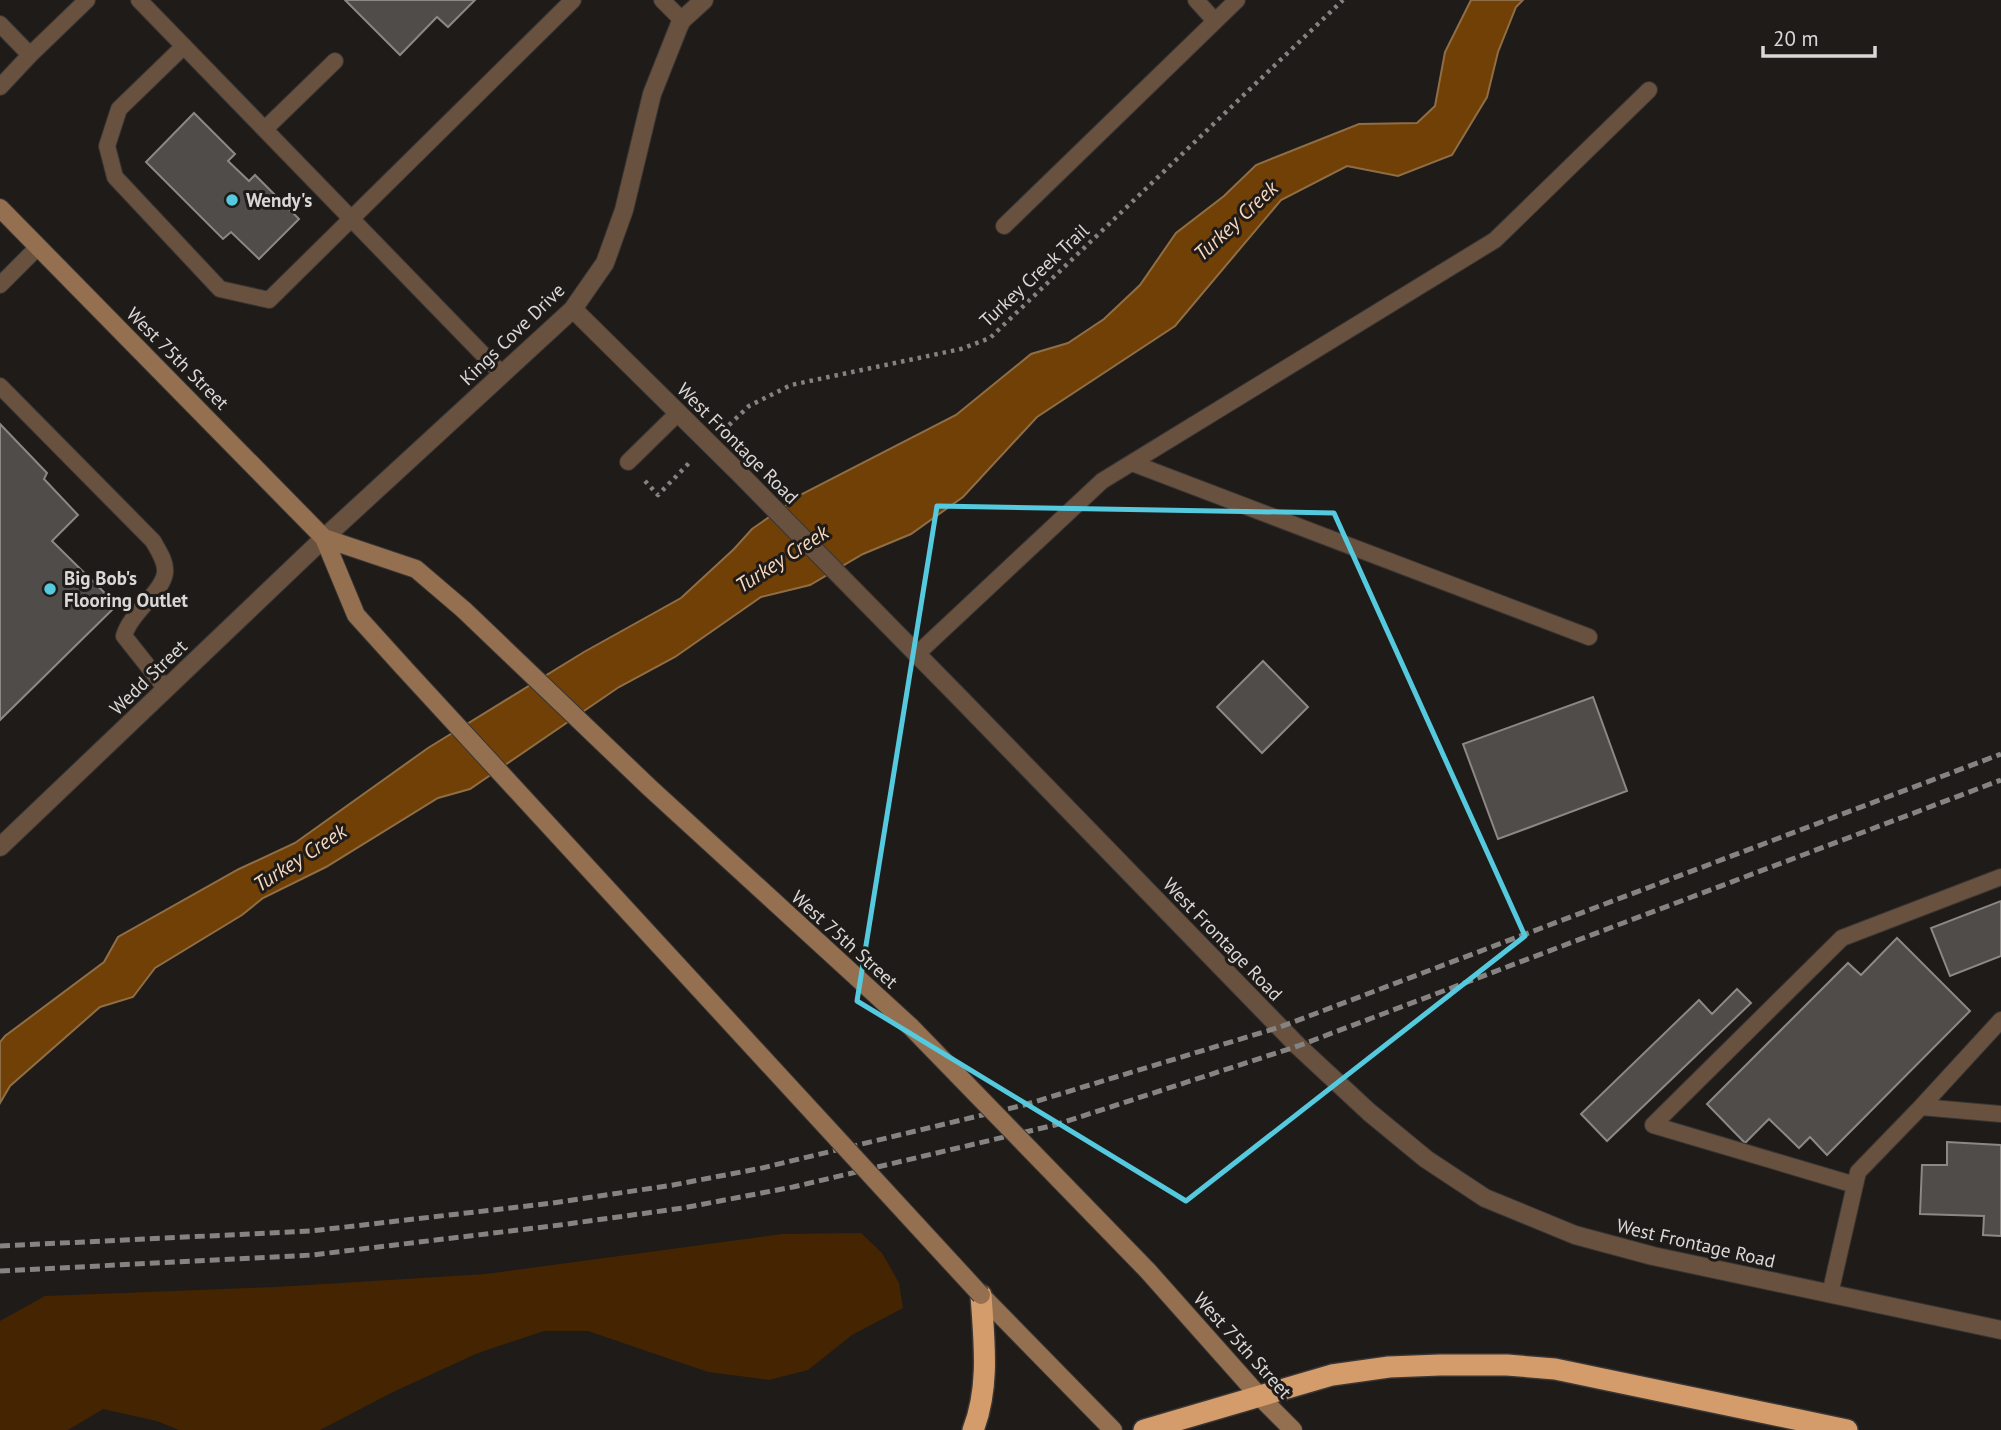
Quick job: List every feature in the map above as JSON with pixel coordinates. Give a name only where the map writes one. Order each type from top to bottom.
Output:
[{"type":"highway","points":[[973,1430],[982,1400],[985,1366],[981,1295]]},
{"type":"highway","points":[[1144,1430],[1332,1375],[1377,1368],[1507,1365],[1555,1369],[1847,1430]]},
{"type":"main road","name":"West 75th Street","points":[[0,208],[324,538],[356,615],[981,1295],[1112,1430]]},
{"type":"main road","name":"West 75th Street","points":[[324,538],[416,569],[464,610],[650,788],[911,1027],[1148,1271],[1260,1397],[1293,1430]]},
{"type":"street","name":"Kings Cove Drive","points":[[324,538],[573,309],[605,263],[624,210],[652,94],[682,20],[704,0]]},
{"type":"street","name":"West Frontage Road","points":[[573,309],[740,474],[1298,1046],[1369,1112],[1426,1159],[1485,1198],[1575,1235],[1653,1256],[2001,1330]]},
{"type":"street","name":"Wedd Street","points":[[0,847],[324,538]]},
{"type":"lane","points":[[0,87],[87,0]]},
{"type":"lane","points":[[139,0],[502,374]]},
{"type":"lane","points":[[184,46],[119,109],[107,146],[115,177],[219,289],[269,300],[573,0]]},
{"type":"lane","points":[[662,0],[682,20]]},
{"type":"lane","points":[[1196,0],[1214,21]]},
{"type":"lane","points":[[1004,226],[1237,0]]},
{"type":"lane","points":[[0,24],[30,55]]},
{"type":"lane","points":[[265,129],[335,61]]},
{"type":"lane","points":[[917,654],[1102,481],[1495,240],[1649,90]]},
{"type":"lane","points":[[0,285],[38,247]]},
{"type":"lane","points":[[0,386],[153,541],[165,571],[162,581],[130,621],[124,636],[166,689]]},
{"type":"lane","points":[[628,462],[678,413]]},
{"type":"lane","points":[[1132,463],[1589,636]]},
{"type":"lane","points":[[1855,1185],[1653,1125],[1842,938],[2001,877]]},
{"type":"lane","points":[[1830,1294],[1858,1172],[2001,1020]]},
{"type":"lane","points":[[1921,1107],[2001,1114]]},
{"type":"path","name":"Turkey Creek Trail","points":[[628,462],[658,495],[708,443],[749,406],[791,385],[961,349],[990,338],[1343,0]]},
{"type":"highlighted area","points":[[937,506],[1334,513],[1525,936],[1186,1201],[857,1001]]},
{"type":"shaded area","points":[[861,1233],[882,1253],[899,1283],[903,1308],[852,1335],[808,1370],[769,1380],[708,1372],[588,1331],[544,1331],[478,1353],[393,1392],[320,1430],[179,1430],[157,1421],[103,1409],[68,1430],[0,1430],[0,1321],[45,1296],[276,1287],[486,1274],[782,1234]]},
{"type":"water","name":"Turkey Creek","points":[[1471,0],[1523,0],[1516,7],[1498,52],[1487,97],[1452,155],[1398,176],[1347,166],[1281,200],[1175,326],[1037,417],[963,497],[911,534],[863,554],[810,585],[761,597],[675,657],[619,687],[470,789],[438,798],[326,867],[263,898],[242,915],[155,968],[133,997],[100,1007],[10,1086],[0,1103],[0,1042],[104,962],[118,937],[239,869],[295,843],[428,748],[584,652],[681,598],[752,529],[802,494],[956,415],[1031,354],[1068,343],[1104,319],[1140,285],[1176,233],[1224,196],[1256,165],[1359,124],[1417,123],[1435,106],[1445,52]]},
{"type":"building","points":[[345,0],[475,0],[448,27],[437,17],[400,55]]},
{"type":"building","name":"Wendy's","points":[[194,113],[235,154],[228,161],[249,181],[255,175],[299,219],[259,259],[231,232],[223,239],[146,162]]},
{"type":"building","name":"Big Bob's Flooring Outlet","points":[[0,424],[47,473],[44,479],[78,515],[52,541],[117,605],[0,720]]},
{"type":"building","points":[[1263,661],[1308,707],[1262,753],[1217,707]]},
{"type":"building","points":[[1593,697],[1627,791],[1498,839],[1463,744]]},
{"type":"building","points":[[2001,901],[2001,956],[1950,976],[1931,928]]},
{"type":"building","points":[[1897,938],[1970,1011],[1827,1155],[1810,1137],[1799,1148],[1769,1119],[1745,1143],[1707,1104],[1848,963],[1861,975]]},
{"type":"building","points":[[1737,989],[1751,1003],[1607,1141],[1581,1114],[1699,1000],[1712,1014]]},
{"type":"building","points":[[1947,1142],[2001,1145],[2001,1236],[1983,1235],[1984,1216],[1920,1214],[1922,1165],[1947,1165]]},
{"type":"railway","points":[[0,1246],[311,1231],[553,1203],[762,1168],[1024,1105],[1280,1027],[2001,754]]},
{"type":"railway","points":[[0,1271],[312,1255],[683,1208],[793,1187],[1055,1125],[1298,1046],[2001,780]]},
{"type":"place","name":"Wendy's","points":[[232,200]]},
{"type":"place","name":"Big Bob's Flooring Outlet","points":[[50,589]]}]
